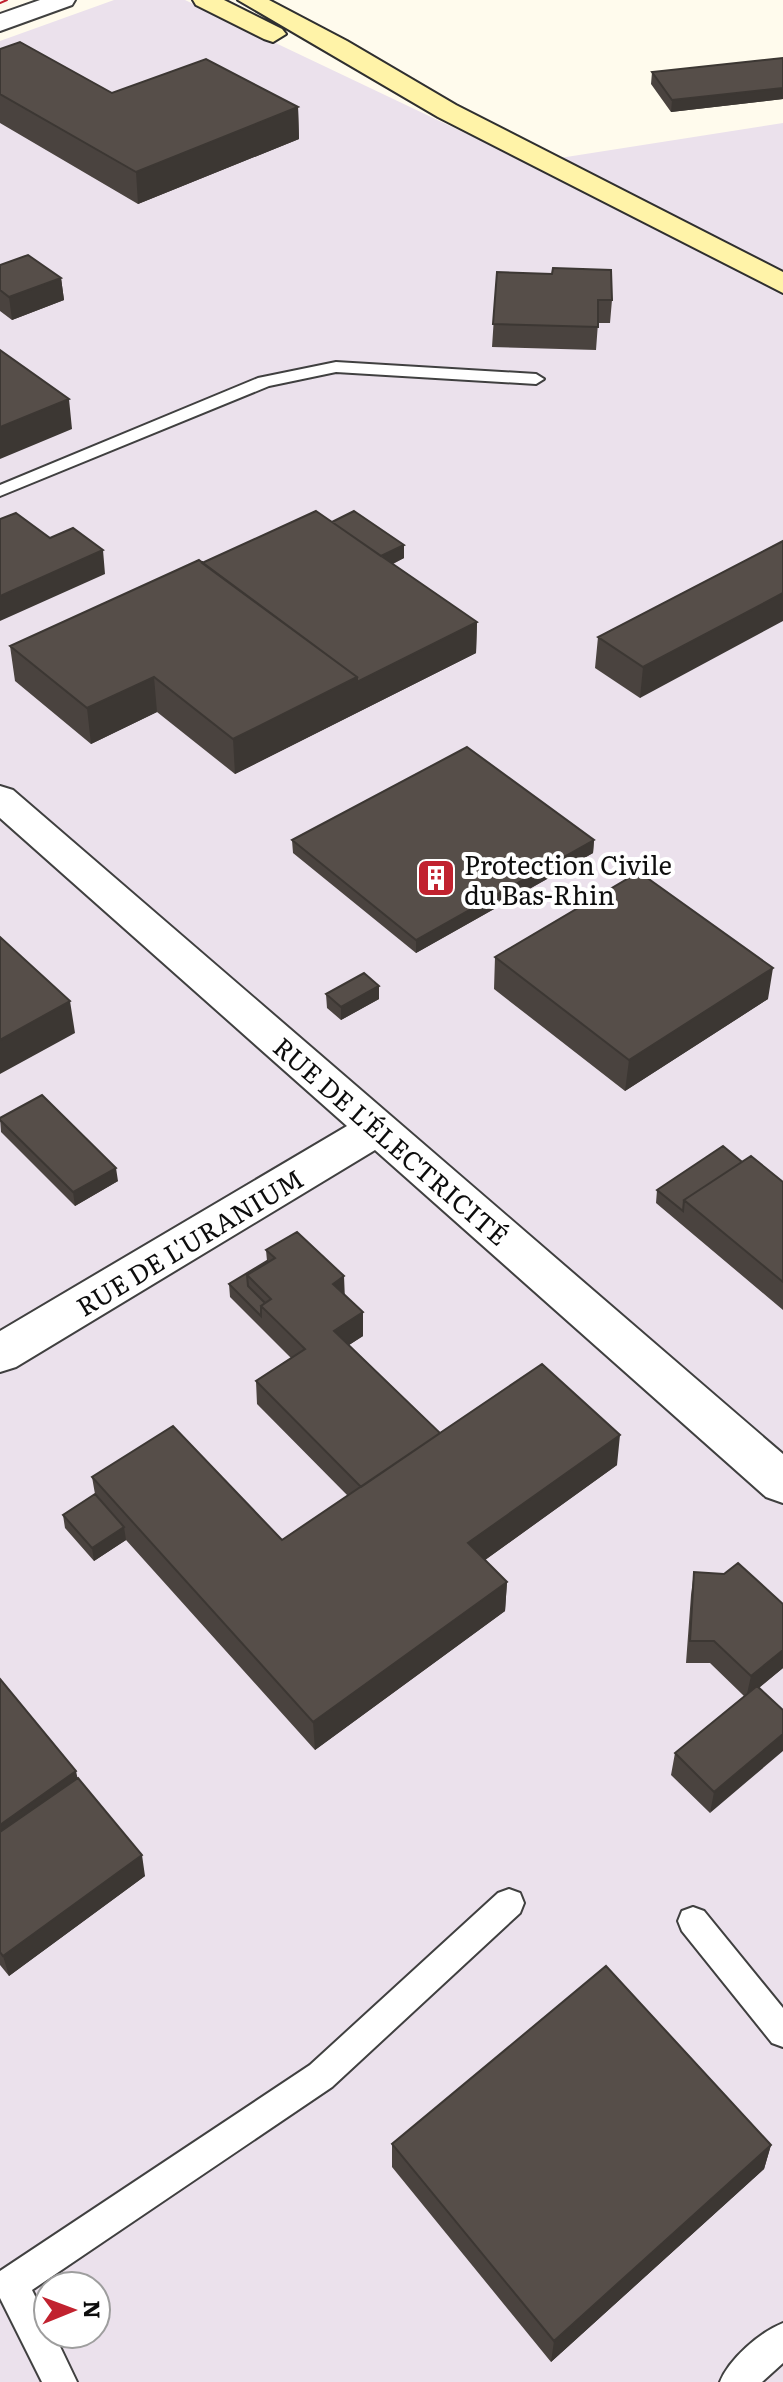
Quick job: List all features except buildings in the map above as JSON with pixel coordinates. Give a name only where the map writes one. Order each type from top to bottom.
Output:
[{"type":"main road","points":[[205,0],[319,57],[447,111]]},
{"type":"main road","points":[[250,0],[338,46],[447,111],[783,284]]},
{"type":"main road","points":[[736,261],[783,293]]},
{"type":"street","points":[[0,23],[63,0]]},
{"type":"street","name":"RUE DE L'ÉLECTRICITÉ","points":[[0,798],[783,1483]]},
{"type":"street","name":"RUE DE L'URANIUM","points":[[0,1354],[378,1128]]},
{"type":"lane","points":[[0,491],[264,382],[336,367],[536,379]]},
{"type":"lane","points":[[60,2382],[11,2284],[321,2076],[509,1903]]},
{"type":"lane","points":[[693,1921],[783,2032]]},
{"type":"lane","points":[[737,2382],[783,2340]]},
{"type":"shaded area","points":[[114,0],[185,0],[528,163],[783,123],[783,2382],[0,2382],[0,41]]},
{"type":"tram line","points":[[0,3],[7,0]]},
{"type":"place","name":"Protection Civile du Bas-Rhin","points":[[436,878]]}]
